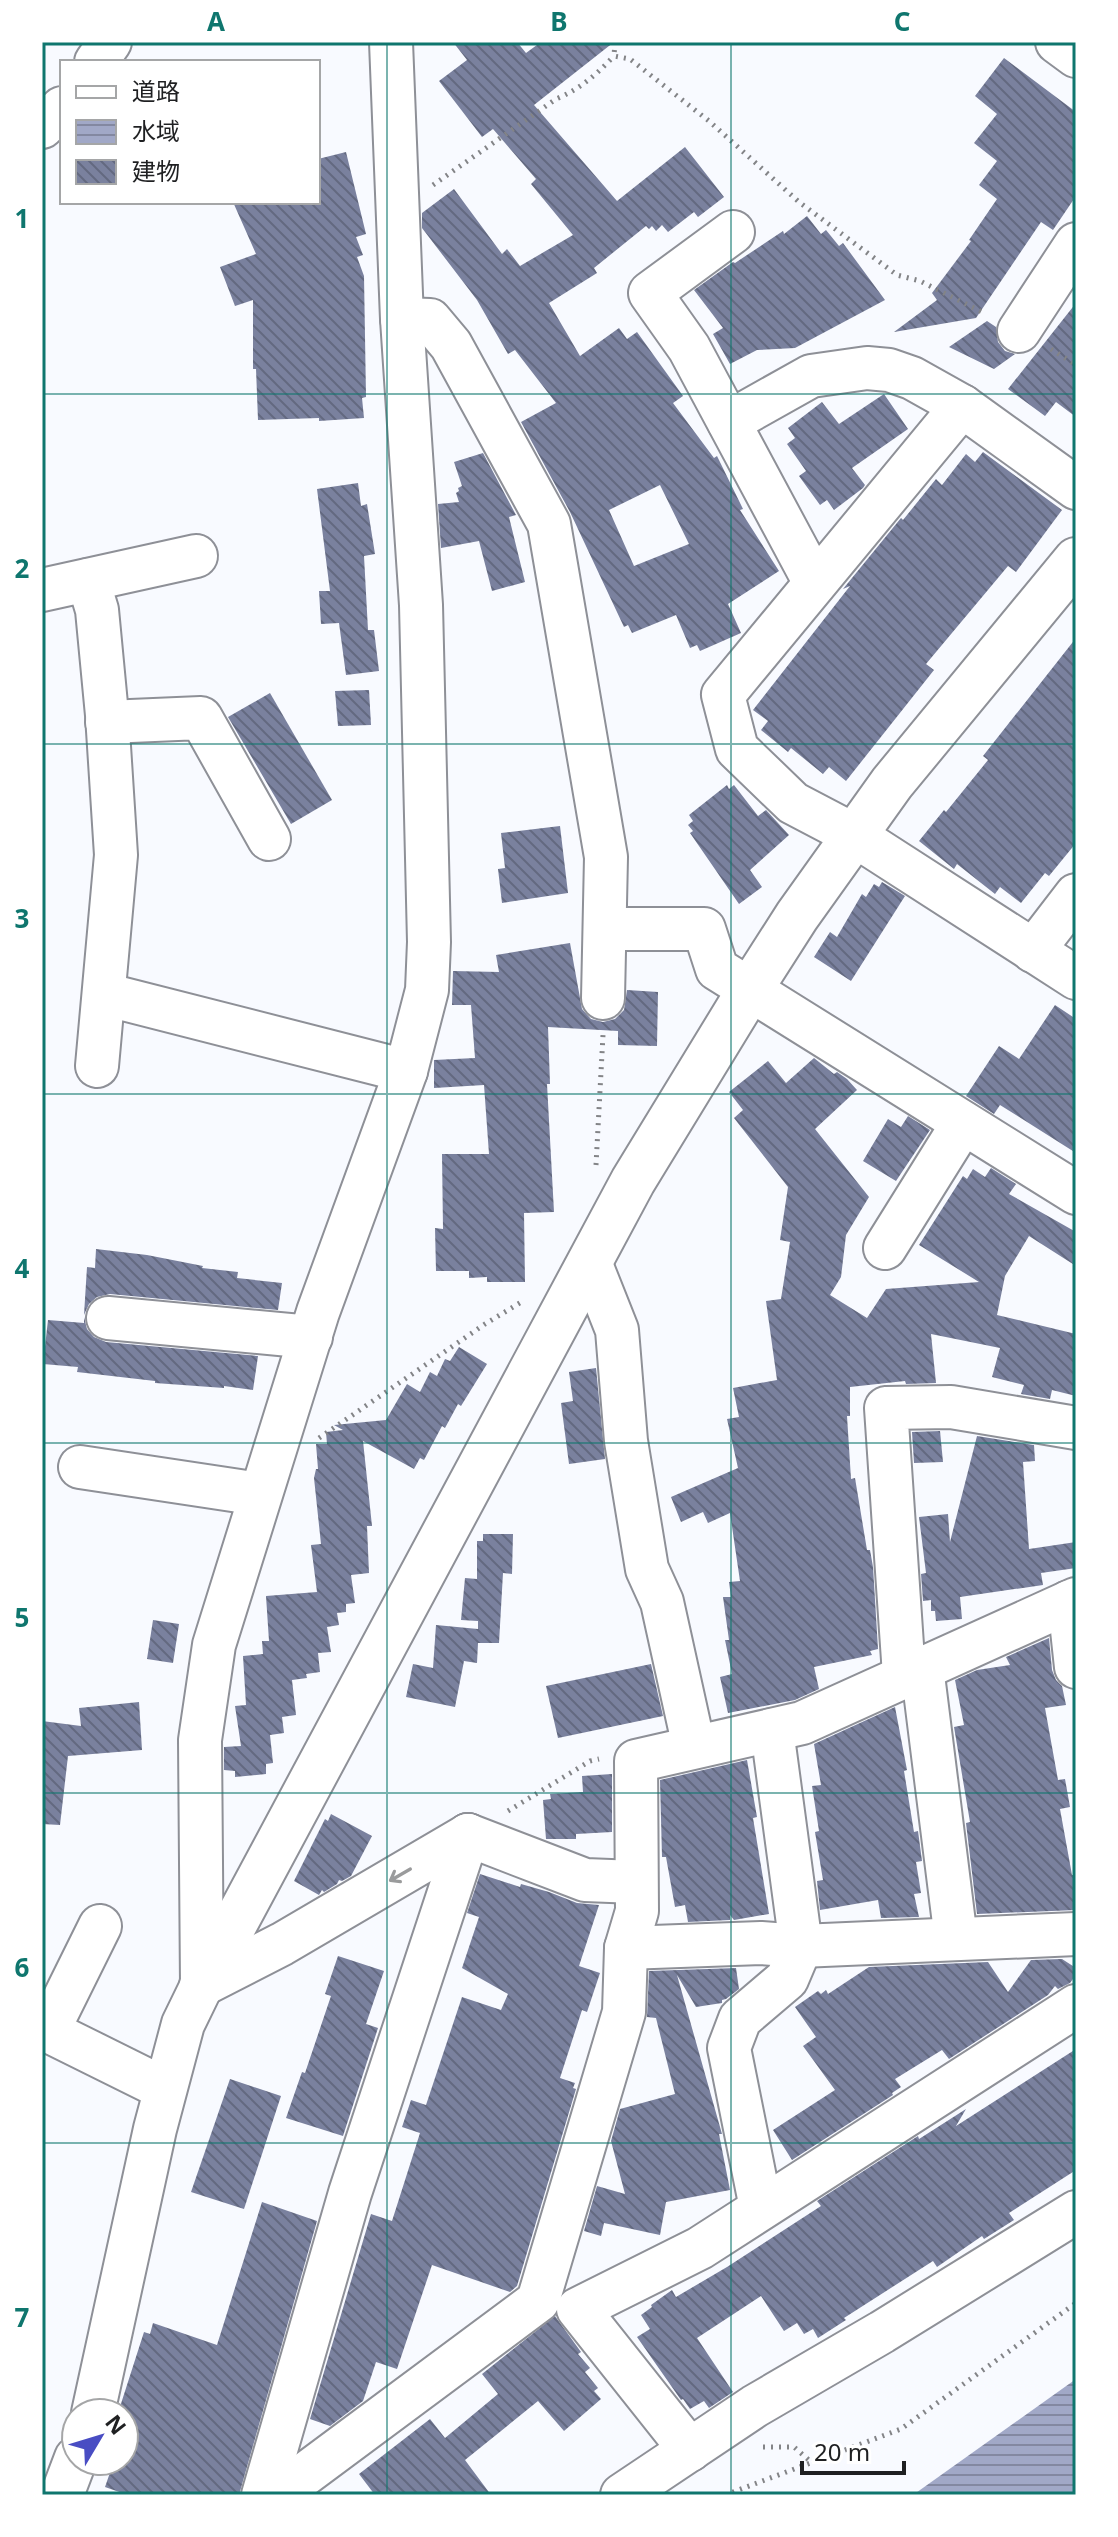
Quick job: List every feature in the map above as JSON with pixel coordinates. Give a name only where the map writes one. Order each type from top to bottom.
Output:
[{"type":"street","points":[[97,60],[110,42]]},
{"type":"street","points":[[202,1985],[200,1740],[214,1645],[311,1337],[406,1071],[427,990],[429,942],[421,605],[402,319],[400,208],[391,42]]},
{"type":"street","points":[[1057,42],[1076,56]]},
{"type":"street","points":[[42,127],[60,110]]},
{"type":"street","points":[[733,232],[650,293],[689,348],[815,583]]},
{"type":"street","points":[[1019,331],[1076,244]]},
{"type":"street","points":[[402,319],[430,320],[451,345],[549,524],[606,857],[603,998]]},
{"type":"street","points":[[729,422],[811,376],[867,368],[889,370],[912,378],[962,406],[1076,488]]},
{"type":"street","points":[[962,406],[723,695],[737,749],[793,803],[854,835],[1076,978]]},
{"type":"street","points":[[42,590],[196,556]]},
{"type":"street","points":[[97,2397],[165,2089],[183,2024],[202,1985],[633,1181],[749,991],[892,783],[1076,560]]},
{"type":"street","points":[[88,580],[97,610],[116,855],[97,1066]]},
{"type":"street","points":[[107,722],[201,718],[269,839]]},
{"type":"street","points":[[1033,951],[1076,895]]},
{"type":"street","points":[[605,929],[704,929],[717,969],[1076,1193]]},
{"type":"street","points":[[104,994],[406,1071]]},
{"type":"street","points":[[885,1248],[963,1123]]},
{"type":"street","points":[[590,1262],[617,1330],[626,1441],[647,1569],[662,1602],[694,1747]]},
{"type":"street","points":[[108,1318],[311,1337]]},
{"type":"street","points":[[956,1939],[913,1671],[886,1408],[951,1407],[1076,1428]]},
{"type":"street","points":[[80,1467],[260,1494]]},
{"type":"street","points":[[274,2495],[538,2301],[624,2012],[626,1948],[637,1911],[636,1761],[802,1723],[1073,1601],[1076,1667]]},
{"type":"street","points":[[761,2208],[729,2048],[740,2019],[787,1979],[801,1946],[772,1730]]},
{"type":"street","points":[[202,1985],[282,1944],[468,1835]]},
{"type":"street","points":[[468,1835],[585,1880],[636,1882]]},
{"type":"street","points":[[274,2495],[350,2193],[468,1835]]},
{"type":"street","points":[[100,1926],[45,2030],[165,2089]]},
{"type":"street","points":[[626,1948],[761,1943],[801,1946],[1076,1934]]},
{"type":"street","points":[[690,2450],[578,2309],[700,2248],[1076,2006]]},
{"type":"street","points":[[622,2495],[755,2406],[1076,2212]]},
{"type":"path","points":[[400,208],[556,99],[575,91],[595,76],[614,56],[615,42]]},
{"type":"path","points":[[614,56],[630,59],[709,121],[799,202],[897,275],[920,281],[1019,331],[1076,365]]},
{"type":"path","points":[[596,1169],[602,1091],[603,998]]},
{"type":"path","points":[[318,1438],[524,1300]]},
{"type":"path","points":[[468,1835],[590,1761],[615,1757],[636,1761]]},
{"type":"path","points":[[725,2495],[901,2429],[1076,2303]]},
{"type":"water","points":[[1076,2379],[1076,2495],[913,2495]]},
{"type":"building","points":[[453,42],[517,42],[526,53],[541,42],[614,42],[534,105],[617,201],[685,147],[724,197],[698,217],[694,212],[668,232],[662,225],[656,231],[652,226],[649,229],[646,226],[594,268],[597,273],[549,303],[580,356],[619,328],[627,339],[637,332],[683,396],[673,403],[714,458],[717,456],[743,509],[740,510],[779,571],[728,604],[741,633],[700,651],[697,645],[690,648],[676,615],[632,633],[628,625],[624,627],[570,512],[521,422],[556,403],[515,350],[508,354],[477,300],[422,228],[422,213],[454,189],[502,254],[507,249],[520,266],[573,235],[531,184],[536,179],[493,129],[482,137],[439,81],[467,60]],"holes":[[[660,485],[689,544],[634,566],[609,510]]]},
{"type":"building","points":[[1004,58],[1076,112],[1076,196],[1053,230],[1041,222],[976,318],[894,332],[937,300],[932,293],[971,241],[997,199],[979,185],[997,161],[974,143],[997,114],[975,96]]},
{"type":"building","points":[[346,152],[366,234],[356,237],[363,255],[357,257],[364,276],[364,418],[258,420],[256,369],[253,369],[253,300],[235,306],[220,267],[256,254],[234,204],[320,204],[320,158]]},
{"type":"building","points":[[807,216],[821,234],[826,230],[839,246],[843,243],[885,300],[795,348],[757,350],[730,364],[713,334],[723,328],[694,290],[733,262],[783,231],[784,234]]},
{"type":"building","points":[[1076,303],[1076,417],[1056,402],[1045,416],[1008,389]]},
{"type":"building","points":[[987,321],[996,327],[998,342],[1005,351],[1015,354],[994,369],[949,347]]},
{"type":"building","points":[[884,394],[908,429],[852,468],[865,485],[863,488],[834,510],[827,500],[820,505],[799,476],[806,471],[787,444],[795,438],[788,428],[822,402],[839,424]]},
{"type":"building","points":[[983,452],[1062,510],[1016,572],[1008,566],[926,664],[934,670],[846,781],[829,767],[823,774],[791,748],[788,752],[761,730],[768,721],[753,710],[850,586],[843,589],[901,518],[903,520],[936,479],[942,485],[966,454],[975,462]]},
{"type":"building","points":[[483,453],[516,515],[509,517],[525,582],[492,591],[479,541],[441,548],[438,504],[459,502],[456,493],[462,486],[454,462]]},
{"type":"building","points":[[358,483],[361,506],[367,504],[375,554],[364,556],[368,630],[374,630],[379,671],[346,675],[339,623],[321,624],[319,591],[330,591],[317,489]]},
{"type":"building","points":[[1076,638],[1076,843],[1049,876],[1045,873],[1021,903],[1000,887],[995,894],[957,864],[954,869],[919,841],[988,760],[983,756]]},
{"type":"building","points":[[369,690],[371,725],[338,726],[335,691]]},
{"type":"building","points":[[270,693],[332,800],[291,824],[228,717]]},
{"type":"building","points":[[727,785],[729,789],[734,785],[758,816],[766,810],[789,835],[750,870],[762,887],[739,904],[690,833],[693,831],[688,825],[693,821],[689,815]]},
{"type":"building","points":[[560,826],[568,893],[502,903],[498,869],[505,868],[501,833]]},
{"type":"building","points":[[882,882],[905,896],[851,981],[814,957],[830,932],[837,937],[862,894],[866,897],[874,884],[879,887]]},
{"type":"building","points":[[570,943],[582,1009],[591,1019],[603,1022],[615,1019],[624,1010],[627,990],[658,992],[657,1046],[618,1045],[618,1031],[548,1027],[550,1084],[547,1084],[554,1212],[524,1213],[525,1282],[487,1282],[487,1277],[469,1278],[469,1271],[436,1271],[435,1228],[443,1229],[442,1154],[489,1154],[484,1085],[434,1088],[434,1060],[475,1058],[471,1005],[452,1005],[453,971],[499,972],[496,955]]},
{"type":"building","points":[[1055,1005],[1076,1019],[1076,1153],[1000,1105],[994,1114],[966,1096],[999,1046],[1019,1059]]},
{"type":"building","points":[[814,1058],[834,1074],[837,1072],[847,1079],[857,1090],[815,1129],[869,1197],[846,1235],[841,1277],[830,1295],[867,1318],[886,1289],[979,1282],[919,1245],[963,1176],[967,1179],[973,1169],[985,1177],[991,1168],[1016,1184],[1009,1194],[1076,1232],[1076,1266],[1029,1236],[1005,1276],[997,1315],[1076,1334],[1076,1396],[1052,1390],[1050,1399],[1021,1394],[1024,1385],[992,1377],[1000,1348],[931,1334],[936,1383],[906,1384],[905,1381],[850,1387],[850,1416],[847,1416],[851,1479],[855,1478],[867,1550],[870,1550],[873,1567],[878,1649],[870,1651],[872,1655],[814,1667],[819,1689],[795,1700],[728,1713],[720,1677],[732,1674],[725,1640],[729,1640],[723,1597],[731,1597],[729,1582],[740,1581],[730,1513],[708,1523],[703,1512],[681,1522],[671,1497],[738,1468],[727,1419],[739,1417],[733,1388],[777,1380],[766,1301],[781,1299],[790,1242],[780,1240],[788,1187],[734,1118],[743,1110],[729,1092],[768,1061],[786,1083]]},
{"type":"building","points":[[908,1116],[930,1130],[896,1181],[863,1161],[888,1119],[901,1127]]},
{"type":"building","points":[[96,1249],[147,1255],[202,1268],[238,1272],[237,1278],[282,1283],[278,1310],[110,1294],[97,1297],[84,1315],[87,1267],[95,1268]]},
{"type":"building","points":[[84,1317],[87,1329],[94,1337],[106,1342],[258,1356],[253,1390],[155,1383],[77,1372],[78,1367],[43,1364],[48,1320],[84,1323]]},
{"type":"building","points":[[459,1347],[487,1364],[461,1406],[458,1404],[445,1428],[442,1426],[424,1460],[420,1458],[414,1469],[363,1441],[372,1526],[367,1526],[369,1573],[351,1575],[355,1603],[346,1604],[346,1612],[337,1613],[339,1625],[327,1627],[331,1652],[318,1653],[320,1672],[292,1680],[296,1715],[282,1717],[284,1733],[270,1735],[273,1763],[266,1764],[266,1774],[235,1777],[235,1771],[224,1770],[224,1747],[241,1746],[235,1706],[246,1705],[243,1656],[263,1654],[262,1641],[269,1641],[266,1596],[317,1592],[311,1545],[321,1544],[314,1478],[318,1469],[316,1444],[327,1444],[326,1432],[343,1430],[334,1425],[386,1420],[407,1384],[420,1392],[430,1372],[437,1376],[445,1359],[450,1361]]},
{"type":"building","points":[[596,1368],[605,1459],[569,1464],[561,1403],[573,1401],[569,1372]]},
{"type":"building","points":[[940,1431],[943,1462],[914,1463],[912,1432]]},
{"type":"building","points":[[977,1436],[1034,1445],[1035,1461],[1023,1462],[1029,1549],[1076,1542],[1076,1568],[1041,1573],[1043,1585],[960,1597],[962,1619],[936,1621],[935,1611],[931,1611],[931,1600],[923,1601],[921,1574],[926,1573],[919,1517],[948,1514],[950,1542]]},
{"type":"building","points":[[483,1534],[513,1534],[512,1574],[503,1573],[499,1643],[478,1643],[477,1663],[464,1661],[455,1707],[406,1697],[413,1664],[433,1668],[436,1625],[478,1629],[478,1621],[461,1620],[465,1578],[477,1579],[477,1541],[483,1541]]},
{"type":"building","points":[[153,1620],[179,1624],[173,1663],[147,1659]]},
{"type":"building","points":[[1049,1638],[1052,1670],[1062,1686],[1066,1705],[1045,1708],[1058,1780],[1065,1779],[1070,1807],[1060,1809],[1072,1875],[1076,1875],[1076,1910],[977,1914],[966,1823],[970,1822],[954,1727],[964,1725],[955,1680],[977,1670],[1010,1665],[1006,1657]]},
{"type":"building","points":[[651,1664],[663,1716],[558,1738],[546,1686]]},
{"type":"building","points":[[139,1702],[142,1750],[68,1756],[60,1825],[42,1824],[42,1721],[81,1726],[79,1708]]},
{"type":"building","points":[[895,1707],[914,1832],[918,1831],[922,1861],[916,1862],[921,1893],[914,1894],[919,1917],[881,1918],[878,1900],[820,1910],[817,1881],[823,1880],[812,1786],[821,1785],[814,1744]]},
{"type":"building","points":[[747,1760],[769,1914],[734,1920],[730,1915],[730,1920],[688,1922],[685,1905],[675,1907],[666,1857],[662,1857],[660,1780]]},
{"type":"building","points":[[612,1774],[612,1832],[576,1834],[576,1839],[546,1839],[543,1800],[551,1799],[550,1794],[583,1792],[582,1776]]},
{"type":"building","points":[[331,1814],[372,1836],[351,1876],[339,1880],[324,1892],[322,1890],[319,1895],[294,1881],[325,1819],[328,1821]]},
{"type":"building","points":[[480,1874],[520,1887],[521,1884],[549,1892],[577,1903],[599,1905],[579,1966],[600,1973],[587,2012],[582,2010],[560,2078],[575,2083],[573,2088],[576,2089],[517,2286],[510,2292],[432,2265],[397,2369],[376,2362],[363,2401],[330,2426],[310,2419],[371,2214],[392,2221],[420,2133],[402,2127],[411,2100],[426,2105],[462,1997],[501,2010],[508,1994],[462,1968],[479,1917],[467,1913]]},
{"type":"building","points":[[338,1956],[384,1971],[366,2024],[378,2028],[343,2136],[286,2118],[331,1996],[325,1994]]},
{"type":"building","points":[[1062,1959],[1076,1968],[1076,1975],[1070,1983],[1058,1989],[1055,1986],[1048,1995],[949,2059],[942,2050],[895,2079],[901,2087],[893,2095],[792,2160],[773,2130],[835,2090],[803,2046],[816,2037],[795,2007],[818,1991],[821,1994],[826,1990],[828,1994],[869,1967],[988,1962],[1008,1992],[1031,1960]]},
{"type":"building","points":[[736,1968],[739,1989],[722,2003],[696,2007],[677,1975],[722,2134],[719,2134],[730,2190],[666,2202],[660,2235],[604,2223],[601,2236],[584,2231],[597,2186],[625,2194],[611,2141],[620,2109],[675,2094],[656,2018],[647,2017],[649,1971]]},
{"type":"building","points":[[1076,2049],[1076,2170],[1009,2213],[1014,2220],[984,2239],[982,2236],[937,2267],[933,2261],[818,2338],[813,2329],[804,2334],[797,2323],[784,2331],[761,2296],[697,2338],[733,2392],[709,2408],[704,2401],[690,2409],[681,2400],[637,2337],[650,2329],[641,2315],[651,2305],[672,2290],[676,2297],[727,2267],[821,2206],[817,2201],[918,2136],[919,2139],[966,2109],[956,2126]]},
{"type":"building","points":[[230,2079],[281,2096],[244,2209],[191,2192]]},
{"type":"building","points":[[262,2202],[317,2221],[239,2495],[128,2495],[105,2487],[108,2477],[140,2477],[140,2397],[123,2397],[144,2332],[150,2334],[153,2323],[217,2345]]},
{"type":"building","points":[[555,2316],[590,2368],[585,2372],[598,2388],[594,2391],[601,2399],[564,2431],[538,2401],[465,2460],[491,2495],[375,2495],[359,2474],[430,2419],[445,2438],[498,2394],[482,2374]]}]
